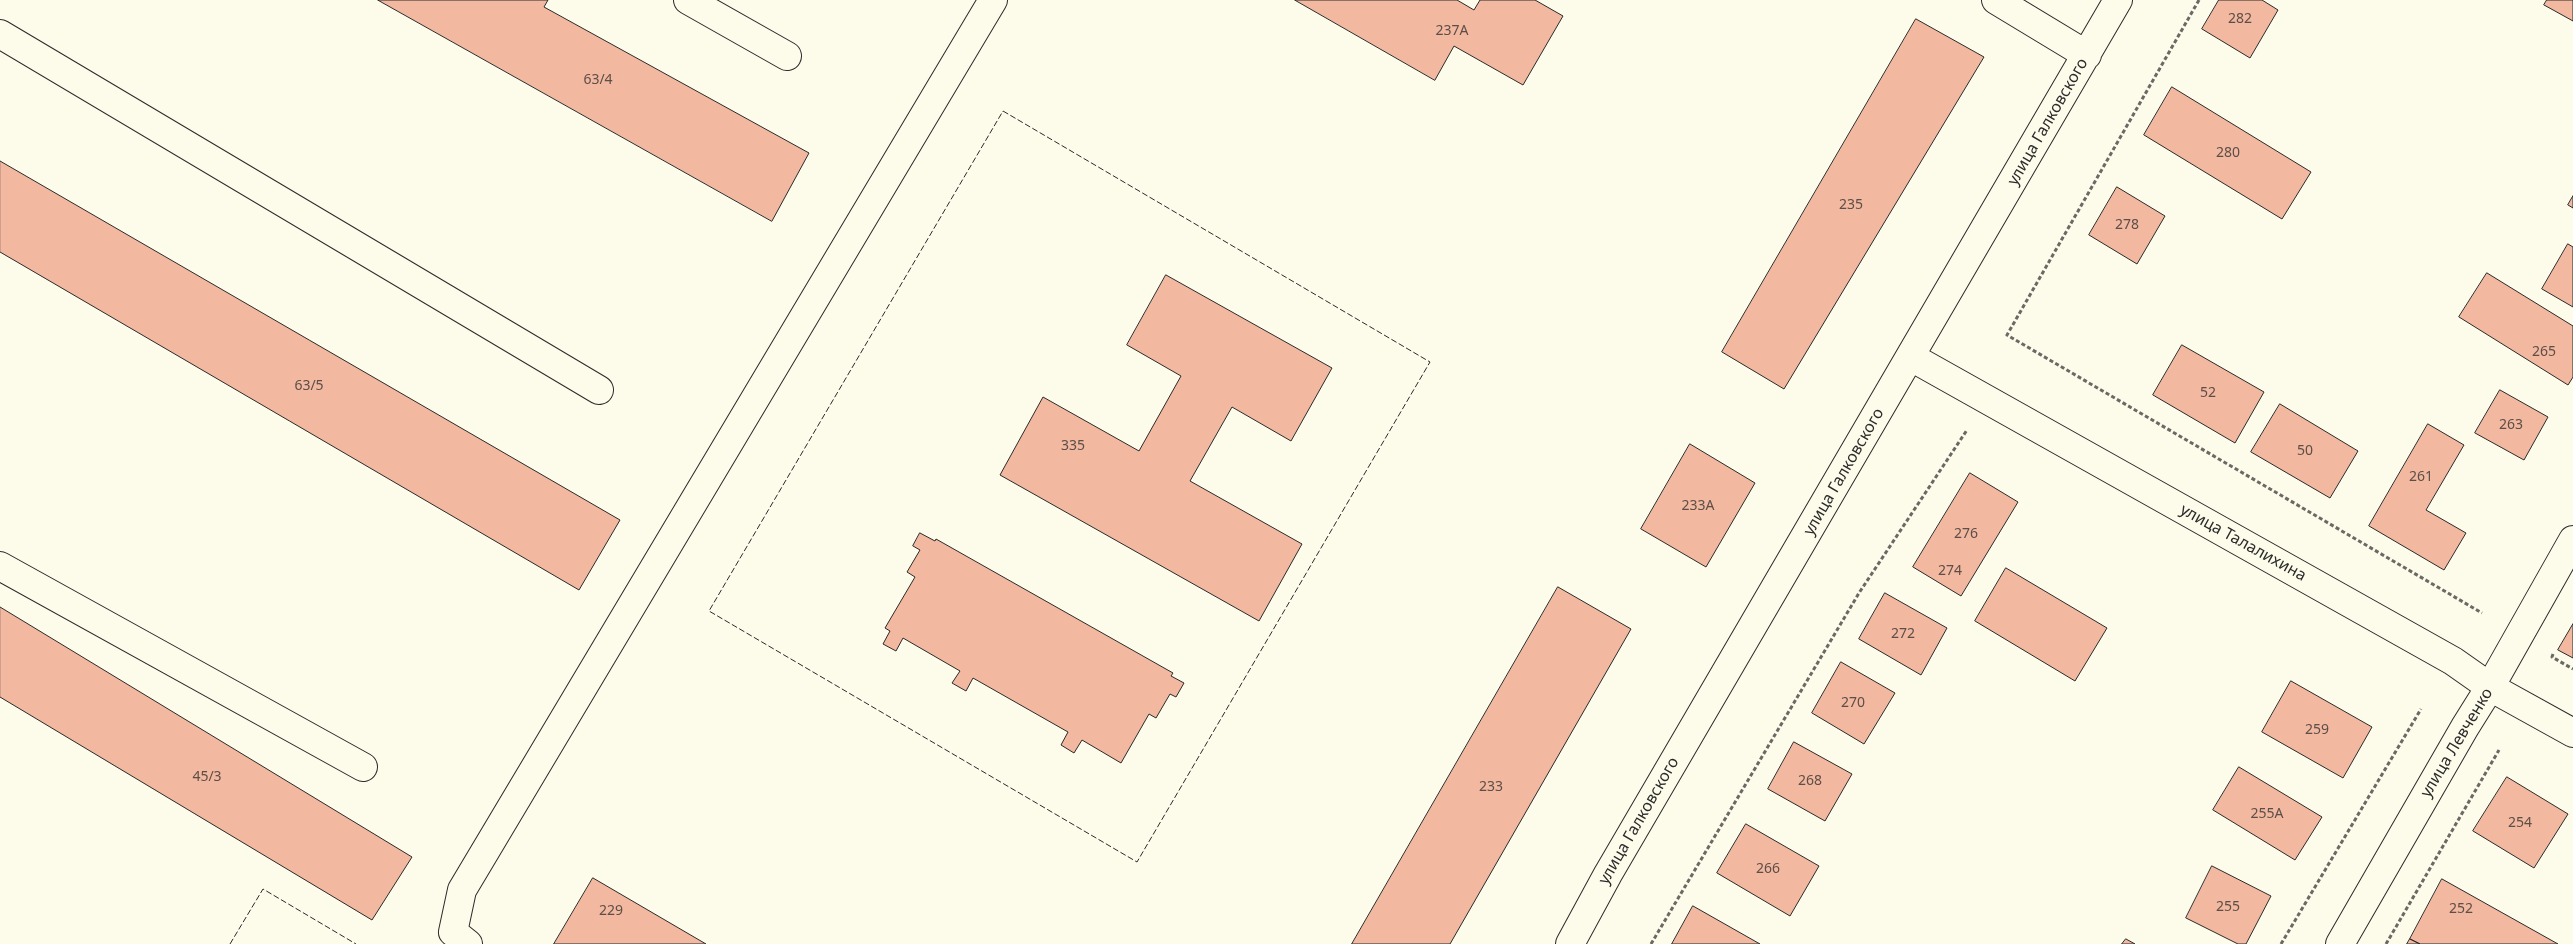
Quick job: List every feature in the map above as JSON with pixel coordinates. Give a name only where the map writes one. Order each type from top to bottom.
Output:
[{"type":"street","points":[[688,0],[786,56]]},
{"type":"street","points":[[468,944],[453,932],[462,890],[993,0]]},
{"type":"street","points":[[1996,0],[2087,55]]},
{"type":"street","name":"улица Галковского","points":[[1570,944],[1608,874],[2118,0]]},
{"type":"street","points":[[0,34],[599,390]]},
{"type":"street","name":"улица Талалихина","points":[[1911,357],[2453,661],[2490,687],[2573,733]]},
{"type":"street","name":"улица Левченко","points":[[2340,944],[2490,687],[2573,540]]},
{"type":"street","points":[[0,566],[363,767]]},
{"type":"path","points":[[2199,0],[2007,335],[2482,613]]},
{"type":"path","points":[[1651,944],[1859,593],[1970,426]]},
{"type":"path","points":[[2552,657],[2573,669]]},
{"type":"path","points":[[2281,944],[2421,709]]},
{"type":"path","points":[[2386,944],[2499,750]]},
{"type":"building","points":[[378,0],[548,0],[544,7],[809,153],[772,221]]},
{"type":"building","points":[[1295,0],[1457,0],[1474,10],[1480,0],[1535,0],[1563,16],[1523,85],[1454,46],[1435,80]]},
{"type":"building","points":[[2219,0],[2262,0],[2278,10],[2250,58],[2202,29]]},
{"type":"building","points":[[2547,0],[2573,0],[2573,21],[2544,5]]},
{"type":"building","points":[[1916,19],[1984,57],[1784,389],[1722,352]]},
{"type":"building","points":[[2172,87],[2311,172],[2282,219],[2144,135]]},
{"type":"building","points":[[0,161],[620,520],[579,590],[0,252]]},
{"type":"building","points":[[2117,187],[2165,216],[2137,264],[2089,235]]},
{"type":"building","points":[[2573,196],[2573,208],[2568,205]]},
{"type":"building","points":[[2568,244],[2573,247],[2573,307],[2542,289]]},
{"type":"building","points":[[2487,273],[2573,326],[2573,377],[2568,385],[2459,317]]},
{"type":"building","points":[[1166,275],[1332,368],[1291,441],[1232,407],[1190,481],[1302,544],[1259,621],[1000,475],[1043,397],[1139,451],[1181,376],[1127,345]]},
{"type":"building","points":[[2182,345],[2264,392],[2235,443],[2153,395]]},
{"type":"building","points":[[2500,390],[2548,417],[2524,460],[2475,433]]},
{"type":"building","points":[[2280,404],[2358,451],[2330,498],[2251,452]]},
{"type":"building","points":[[2428,424],[2464,445],[2426,510],[2466,533],[2444,570],[2369,526]]},
{"type":"building","points":[[1690,444],[1755,483],[1706,567],[1641,529]]},
{"type":"building","points":[[1970,473],[2018,502],[1961,596],[1913,567]]},
{"type":"building","points":[[920,533],[935,541],[936,539],[1173,673],[1171,676],[1184,683],[1176,697],[1170,694],[1156,718],[1149,714],[1121,763],[1082,740],[1074,753],[1061,745],[1068,732],[973,678],[966,691],[952,683],[960,671],[903,638],[896,651],[883,644],[890,631],[885,628],[915,577],[907,572],[920,550],[913,546]]},
{"type":"building","points":[[2006,568],[2107,628],[2075,681],[1975,621]]},
{"type":"building","points":[[1558,587],[1631,629],[1450,944],[1352,944]]},
{"type":"building","points":[[1885,593],[1947,628],[1921,675],[1859,639]]},
{"type":"building","points":[[0,607],[412,857],[372,920],[0,697]]},
{"type":"building","points":[[2573,624],[2573,658],[2558,650]]},
{"type":"building","points":[[1841,662],[1895,693],[1864,744],[1812,713]]},
{"type":"building","points":[[2291,681],[2372,727],[2343,778],[2262,732]]},
{"type":"building","points":[[1794,742],[1852,774],[1825,821],[1768,789]]},
{"type":"building","points":[[2239,767],[2322,817],[2295,860],[2213,810]]},
{"type":"building","points":[[2507,777],[2568,814],[2534,868],[2473,831]]},
{"type":"building","points":[[1746,824],[1819,866],[1790,916],[1717,873]]},
{"type":"building","points":[[2212,866],[2271,896],[2246,944],[2238,944],[2186,918]]},
{"type":"building","points":[[593,878],[706,944],[554,944]]},
{"type":"building","points":[[2442,879],[2558,944],[2420,944],[2410,939]]},
{"type":"building","points":[[1693,906],[1760,944],[1672,944]]},
{"type":"building","points":[[2126,939],[2135,944],[2122,944]]},
{"type":"building","points":[[2410,939],[2420,944],[2407,944]]},
{"type":"fence","points":[[1003,111],[1430,362],[1137,862],[709,611],[1003,111]]},
{"type":"fence","points":[[230,944],[263,889],[356,944]]}]
